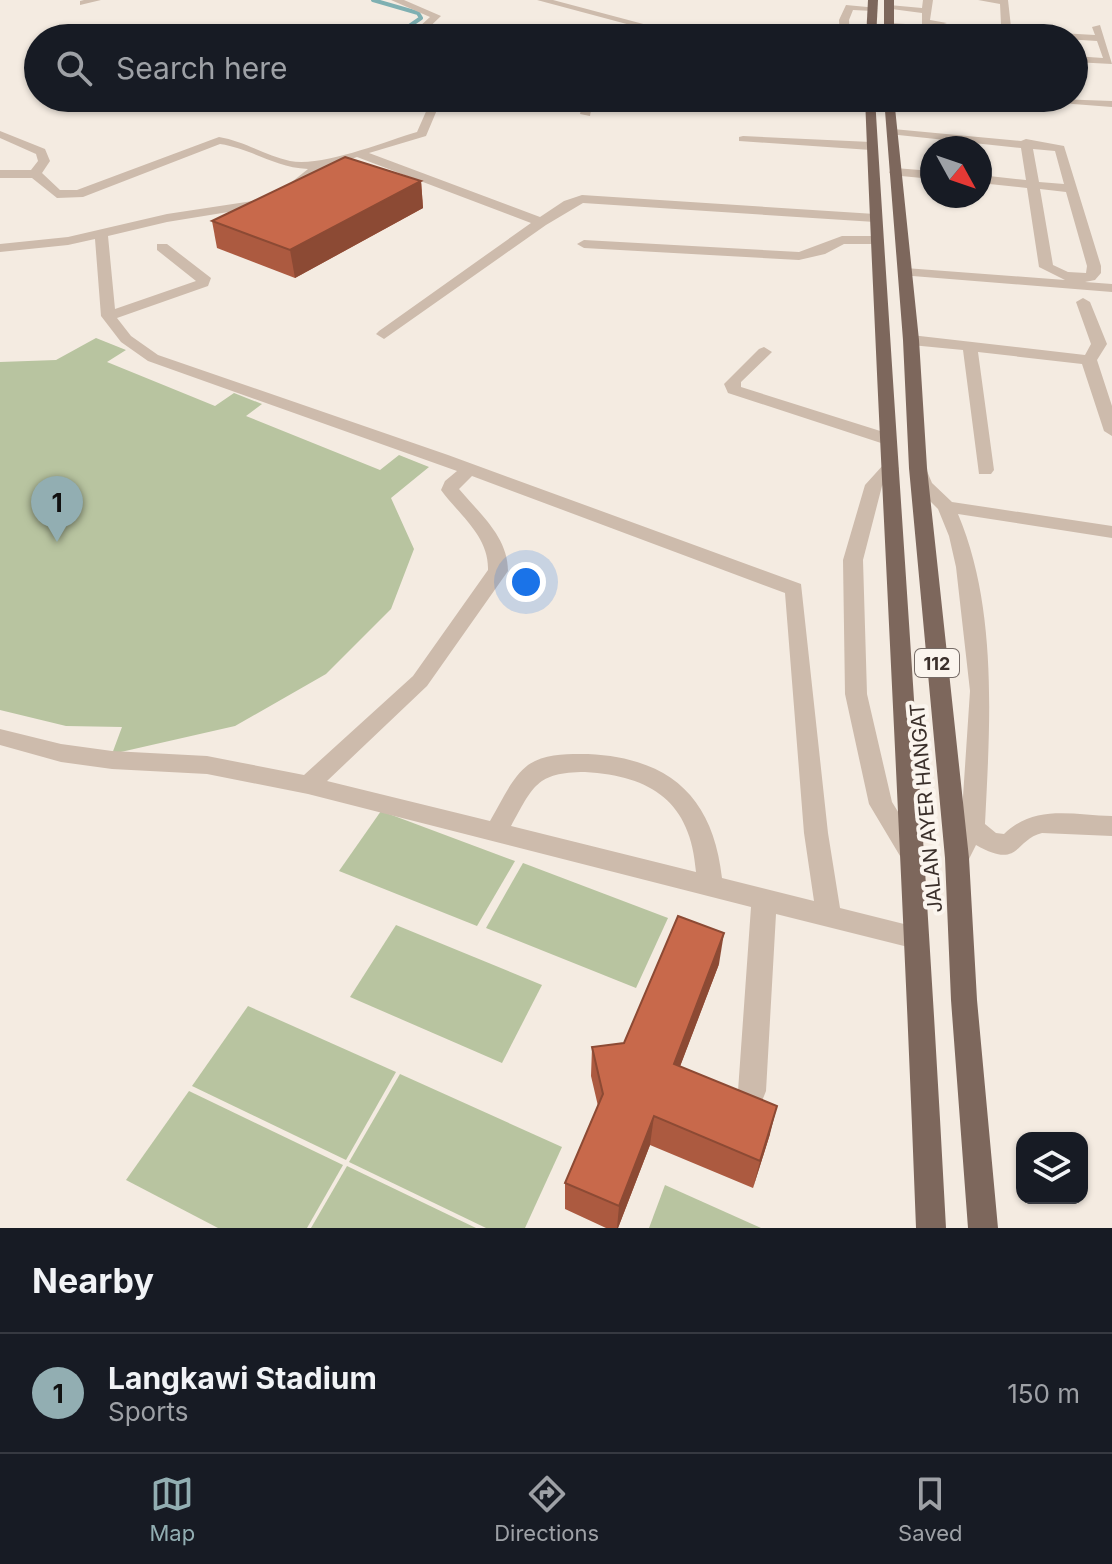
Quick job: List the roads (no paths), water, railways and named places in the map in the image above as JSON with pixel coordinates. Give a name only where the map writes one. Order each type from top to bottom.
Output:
[{"type":"main road","points":[[872,24],[873,4]]},
{"type":"main road","name":"JALAN AYER HANGAT","points":[[870,112],[887,439],[914,858],[931,1228]]},
{"type":"main road","name":"JALAN AYER HANGAT","points":[[891,112],[911,340],[918,468],[957,858],[964,1000],[983,1228]]},
{"type":"street","points":[[83,3],[96,0]]},
{"type":"street","points":[[396,0],[436,16],[427,24]]},
{"type":"street","points":[[542,0],[634,24]]},
{"type":"street","points":[[983,0],[1004,1],[1006,24]]},
{"type":"street","points":[[844,24],[849,7],[873,4]]},
{"type":"street","points":[[889,4],[927,5],[941,22]]},
{"type":"street","points":[[927,5],[925,23],[967,24]]},
{"type":"street","points":[[915,24],[941,22]]},
{"type":"street","points":[[1088,60],[1109,62],[1096,24]]},
{"type":"street","points":[[1088,37],[1100,38]]},
{"type":"street","points":[[1088,102],[1112,104]]},
{"type":"street","points":[[0,248],[101,234],[167,218],[262,203],[287,192],[319,166],[422,134],[431,112]]},
{"type":"street","points":[[893,132],[1026,142],[1060,148],[1094,266],[1090,277],[1069,277],[1046,267],[1026,142]]},
{"type":"street","points":[[0,134],[41,152],[44,161],[35,174]]},
{"type":"street","points":[[743,139],[871,146]]},
{"type":"street","points":[[0,174],[35,174],[57,194],[79,194],[219,140],[238,143],[286,164],[319,166]]},
{"type":"street","points":[[356,152],[541,222]]},
{"type":"street","points":[[895,172],[920,174]]},
{"type":"street","points":[[992,180],[1072,189]]},
{"type":"street","points":[[384,334],[541,222],[568,204],[582,199],[875,218]]},
{"type":"street","points":[[101,234],[108,316],[126,339],[153,358],[794,589],[816,833],[829,917]]},
{"type":"street","points":[[584,244],[799,256],[820,251],[842,240],[877,240]]},
{"type":"street","points":[[108,316],[197,286],[206,280],[162,247]]},
{"type":"street","points":[[905,272],[1112,288]]},
{"type":"street","points":[[1083,302],[1099,344],[1089,360],[1112,431]]},
{"type":"street","points":[[911,340],[1089,360]]},
{"type":"street","points":[[970,348],[985,470]]},
{"type":"street","points":[[764,352],[735,379],[732,384],[734,390],[887,439]]},
{"type":"street","points":[[890,468],[874,485],[853,560],[856,694],[881,804],[914,858]]},
{"type":"street","points":[[918,468],[924,485],[946,507],[966,567],[981,691],[973,827],[957,858]]},
{"type":"street","points":[[308,785],[420,681],[498,571],[500,557],[495,546],[450,490],[451,485],[469,470]]},
{"type":"street","points":[[946,507],[1112,532]]},
{"type":"street","points":[[0,737],[61,753],[112,760],[207,765],[308,785],[916,938]]},
{"type":"street","points":[[496,832],[537,771],[570,763],[631,767],[660,779],[689,809],[706,844],[710,887]]},
{"type":"street","points":[[973,827],[980,837],[994,845],[1010,844],[1027,827],[1042,823],[1112,826]]},
{"type":"street","points":[[752,1091],[764,901]]},
{"type":"waterway","points":[[373,0],[418,13],[421,18],[412,24]]},
{"type":"place","name":"Langkawi Stadium","points":[[57,542]]}]
